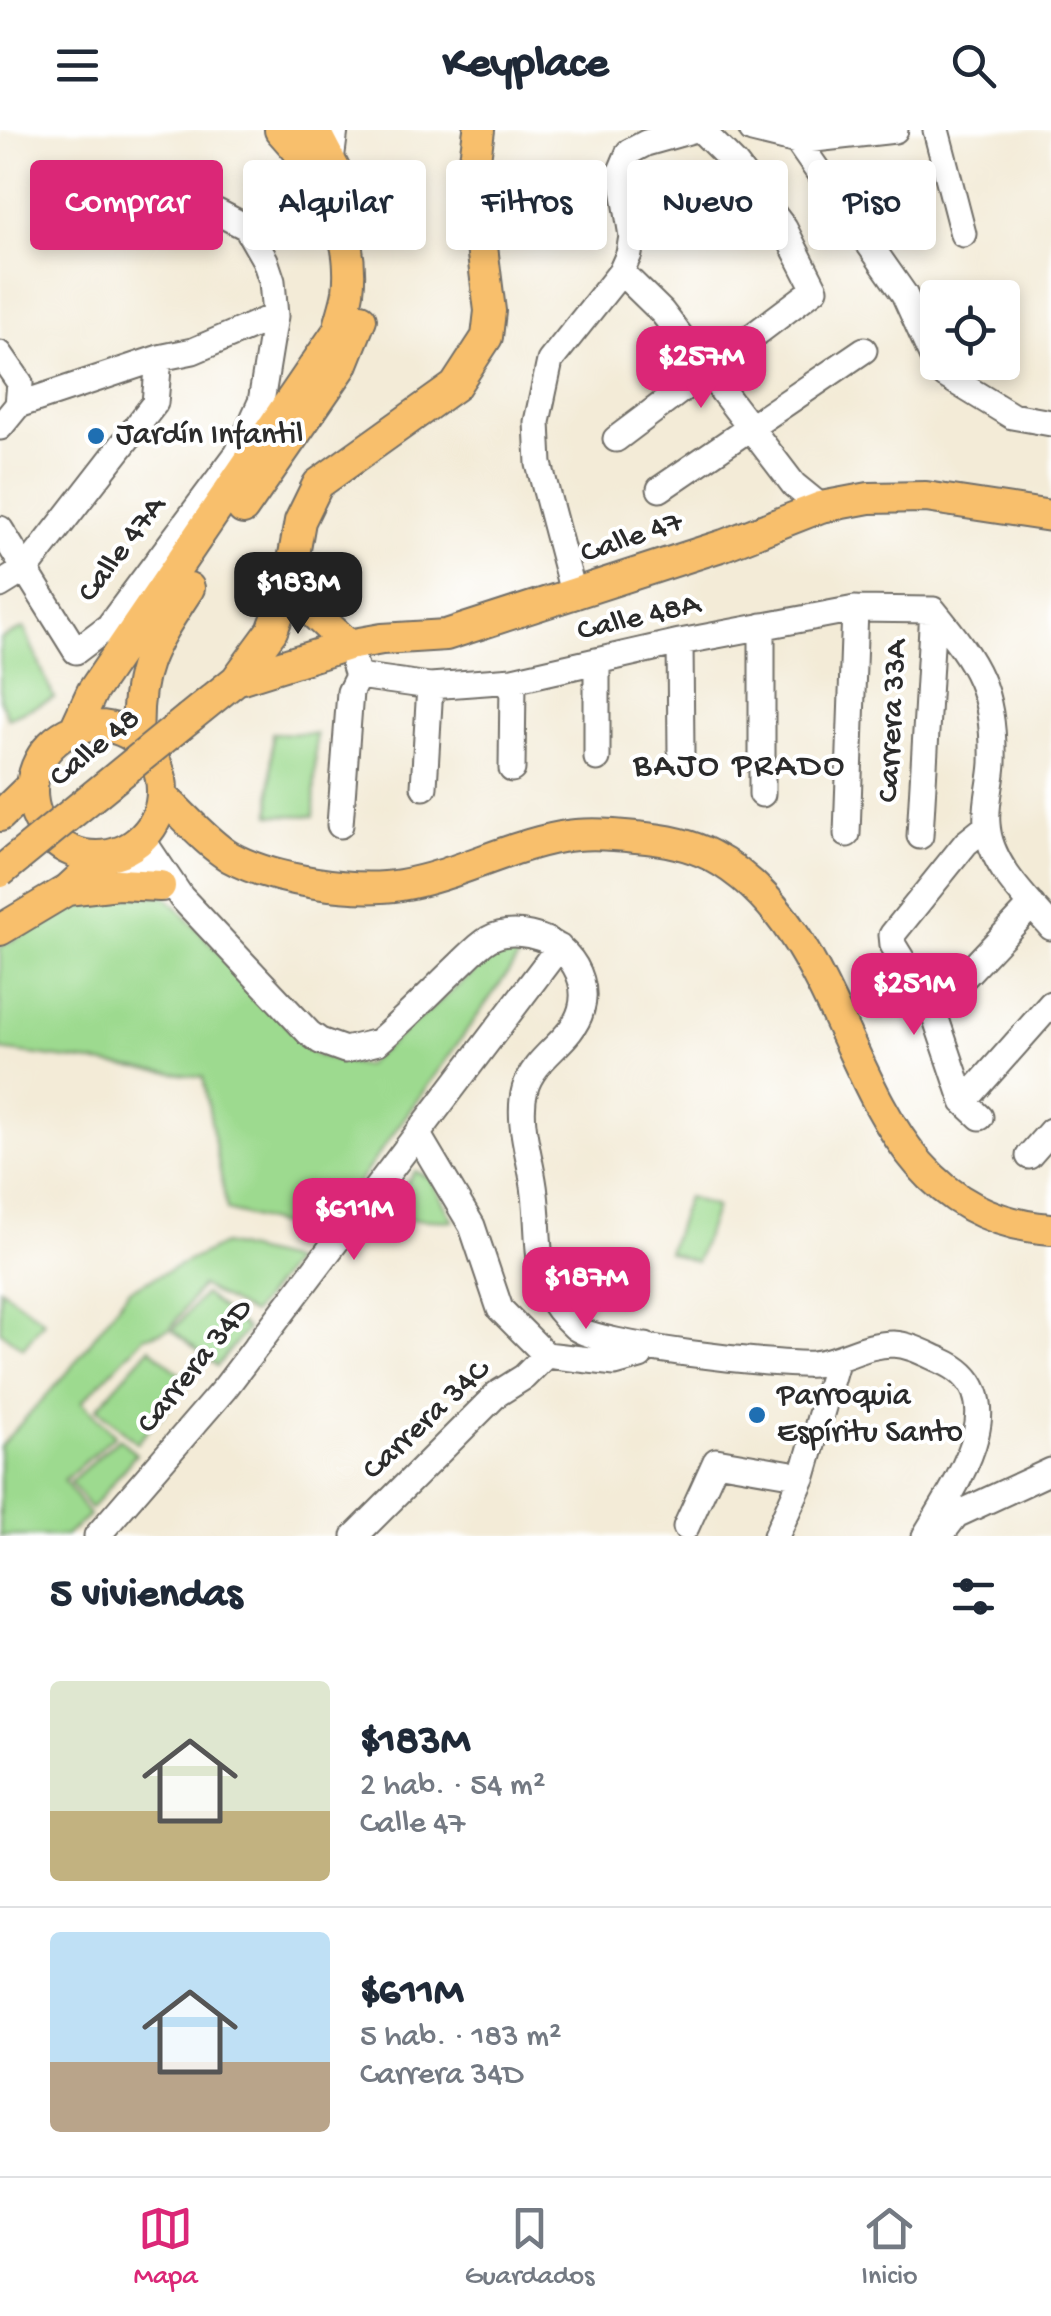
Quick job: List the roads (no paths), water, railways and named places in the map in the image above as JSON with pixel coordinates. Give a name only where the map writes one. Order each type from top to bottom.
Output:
[{"type":"main road","points":[[74,730],[92,692],[338,331],[348,291],[339,222],[312,166],[280,130]]},
{"type":"main road","points":[[138,742],[138,686],[151,647],[342,366],[360,326],[365,293],[361,242],[333,145],[314,130]]},
{"type":"main road","points":[[236,680],[272,631],[288,589],[300,520],[318,484],[454,386],[486,337],[490,310],[473,174],[480,130]]},
{"type":"main road","name":"Calle 47","points":[[236,680],[348,645],[382,638],[446,634],[574,596],[724,545],[820,507],[869,498],[926,497],[1051,516]]},
{"type":"main road","points":[[288,589],[348,645]]},
{"type":"main road","name":"Calle 48","points":[[0,872],[236,680]]},
{"type":"main road","points":[[0,930],[67,890],[127,845],[156,818],[162,796],[155,762],[138,742],[112,728],[93,726],[74,730],[48,748],[32,784],[36,813],[53,839],[81,854],[127,845],[230,856],[302,880],[374,888],[424,880],[540,842],[574,835],[655,838],[704,852],[739,873],[784,916],[886,1119],[925,1170],[952,1196],[995,1219],[1051,1228]]},
{"type":"main road","name":"Calle 48","points":[[0,816],[32,784]]},
{"type":"main road","points":[[162,796],[230,856]]},
{"type":"main road","points":[[67,890],[118,884],[171,892]]},
{"type":"street","points":[[627,206],[621,171],[629,152],[646,142],[692,130]]},
{"type":"street","points":[[701,130],[731,160]]},
{"type":"street","points":[[752,130],[798,140],[894,130]]},
{"type":"street","points":[[936,130],[963,234]]},
{"type":"street","points":[[798,140],[904,294],[944,374],[1012,416],[1051,423]]},
{"type":"street","name":"Calle 47A","points":[[26,569],[76,650],[109,626],[238,453],[261,402],[275,316],[272,280],[265,260],[246,227],[223,215]]},
{"type":"street","points":[[616,439],[815,289],[788,236]]},
{"type":"street","points":[[574,596],[540,464],[538,422],[550,360],[621,272],[630,250]]},
{"type":"street","points":[[621,272],[662,312],[794,485],[820,507]]},
{"type":"street","points":[[0,427],[18,405],[159,358],[193,351],[275,316]]},
{"type":"street","name":"Calle 47","points":[[660,489],[864,350]]},
{"type":"street","points":[[0,354],[20,383],[18,405]]},
{"type":"street","points":[[0,585],[26,569],[155,402],[159,358]]},
{"type":"street","points":[[0,529],[26,569]]},
{"type":"street","points":[[846,834],[855,609]]},
{"type":"street","name":"Calle 48A","points":[[358,676],[430,686],[513,680],[680,642],[855,609],[934,610]]},
{"type":"street","points":[[934,610],[978,670],[988,701],[993,762],[986,826],[1002,868],[1051,928]]},
{"type":"street","name":"Carrera 33A","points":[[920,836],[934,610]]},
{"type":"street","points":[[762,626],[762,794]]},
{"type":"street","points":[[680,642],[681,754]]},
{"type":"street","points":[[340,825],[350,692],[358,676],[348,645]]},
{"type":"street","points":[[597,662],[597,758]]},
{"type":"street","points":[[512,769],[513,680]]},
{"type":"street","points":[[424,787],[430,686]]},
{"type":"street","points":[[986,826],[966,843],[892,935],[893,944],[934,1010],[972,1109],[1051,1004]]},
{"type":"street","points":[[127,845],[297,1022],[320,1041],[345,1050],[378,1042],[488,940],[522,934],[559,947],[575,966],[583,986],[581,1012],[575,1025],[530,1077],[523,1107],[544,1276],[554,1304],[578,1330],[591,1336],[646,1346],[799,1364],[836,1362],[864,1348],[892,1344],[910,1346],[960,1368],[971,1384],[979,1414],[975,1447],[925,1536]]},
{"type":"street","points":[[934,1010],[1032,905]]},
{"type":"street","name":"Carrera 34D","points":[[97,1536],[225,1388],[559,947]]},
{"type":"street","points":[[1030,1156],[1051,1131]]},
{"type":"street","points":[[418,1134],[472,1226],[500,1309],[546,1355],[615,1362],[640,1356],[646,1346]]},
{"type":"street","name":"Carrera 34C","points":[[355,1536],[497,1394],[546,1355]]},
{"type":"street","points":[[776,1536],[804,1476],[836,1362]]},
{"type":"street","points":[[686,1527],[716,1461],[804,1476]]},
{"type":"street","points":[[948,1526],[1051,1471]]},
{"type":"place","name":"Jardín Infantil","points":[[96,436]]},
{"type":"place","name":"Parroquia Espíritu Santo","points":[[757,1415]]},
{"type":"district","name":"BAJO PRADO","points":[[740,767]]}]
